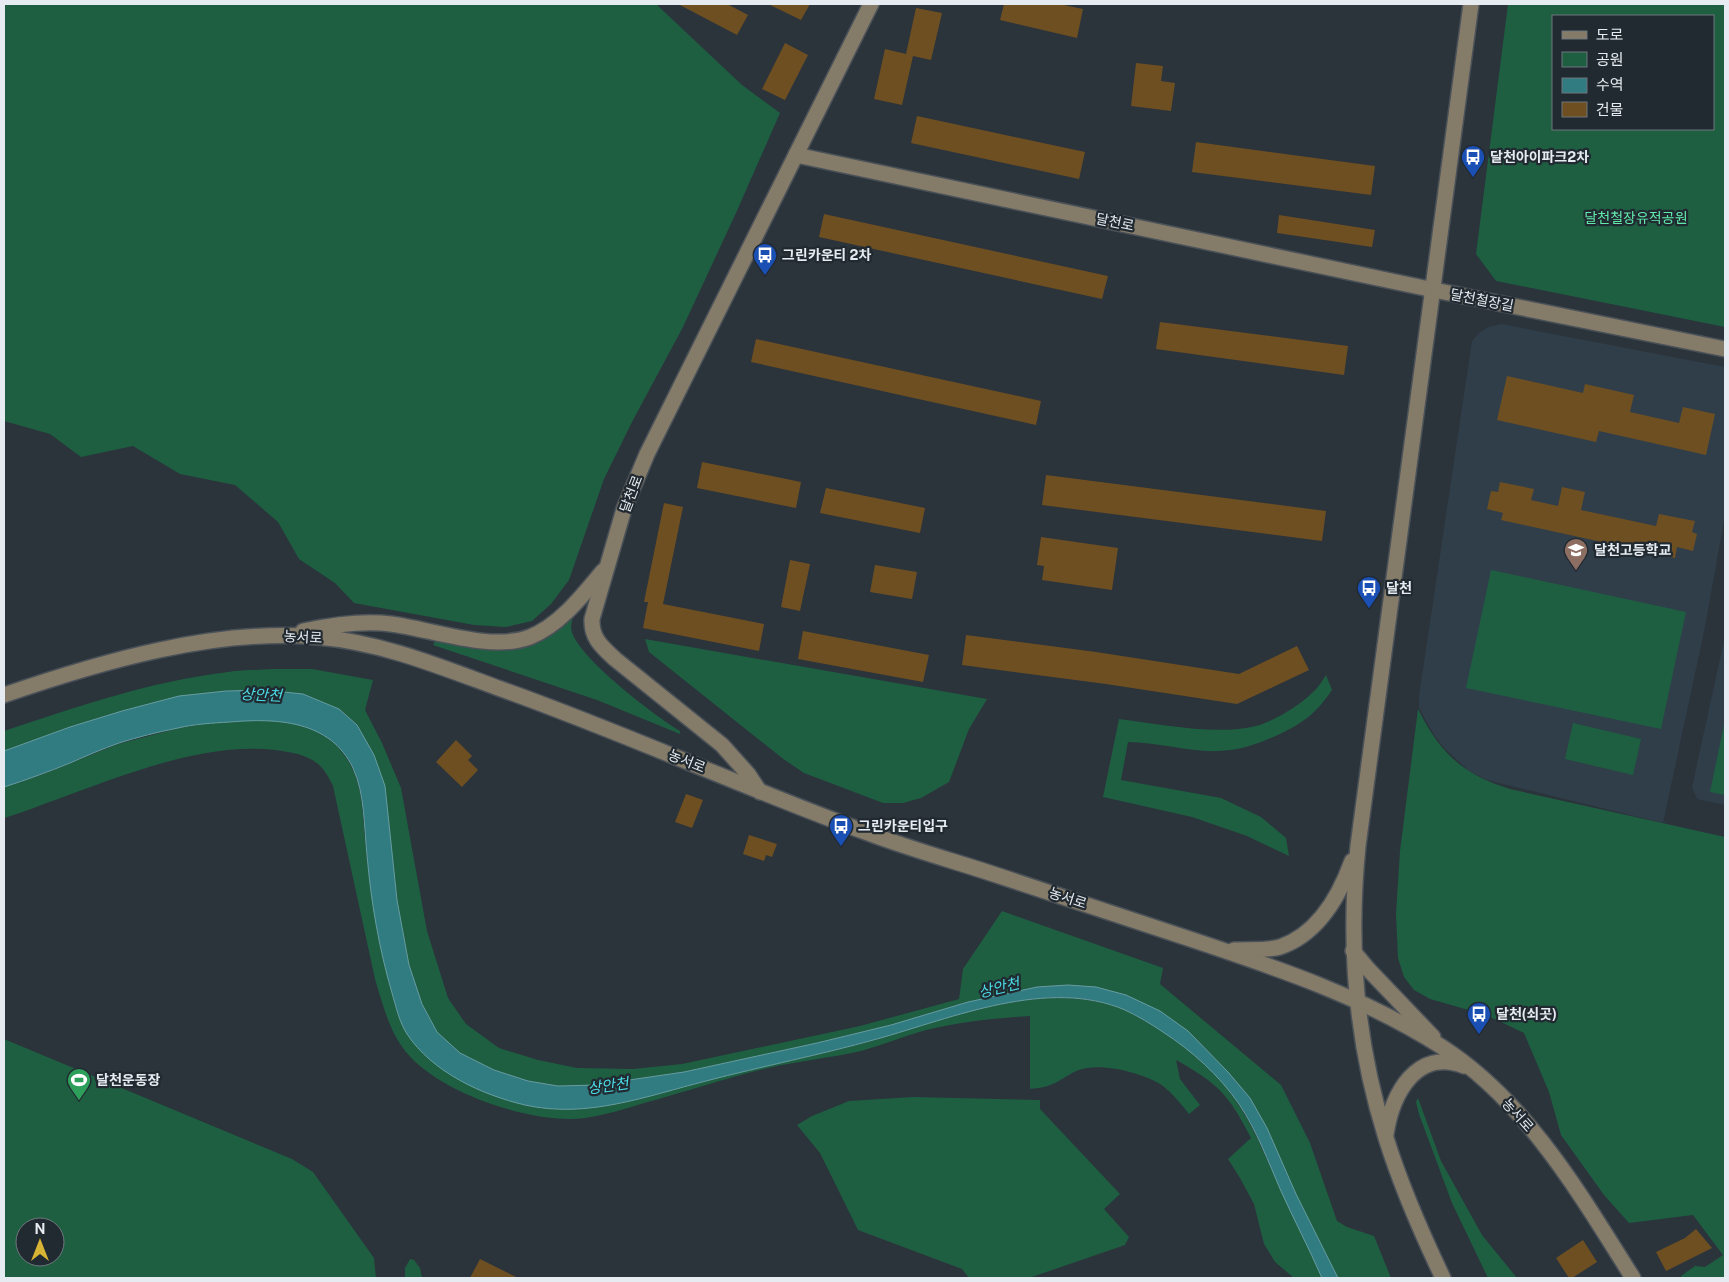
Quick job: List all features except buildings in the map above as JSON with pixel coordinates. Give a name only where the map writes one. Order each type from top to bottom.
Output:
[{"type":"street","name":"달천로","points":[[760,792],[748,774],[722,745],[614,659],[600,645],[593,634],[592,619],[624,509],[647,454],[870,4]]},
{"type":"street","name":"달천철장길","points":[[1471,4],[1434,290],[1725,349]]},
{"type":"street","name":"달천로","points":[[796,155],[1434,290]]},
{"type":"street","points":[[1434,290],[1358,846],[1354,891],[1353,951],[1357,1000],[1367,1062],[1386,1138],[1416,1220],[1443,1278]]},
{"type":"street","points":[[280,635],[341,625],[381,624],[432,631],[482,641],[511,642],[530,637],[548,627],[571,607],[607,566]]},
{"type":"street","name":"농서로","points":[[4,695],[70,674],[184,645],[230,638],[280,635],[318,637],[358,643],[434,664],[686,760],[760,792],[874,836],[1224,950],[1304,978],[1357,1000],[1444,1049],[1505,1100],[1536,1135],[1569,1178],[1632,1278]]},
{"type":"street","points":[[1224,950],[1278,947],[1300,939],[1311,929],[1332,901],[1358,846]]},
{"type":"street","points":[[1353,951],[1444,1049]]},
{"type":"street","points":[[1386,1138],[1390,1114],[1398,1094],[1402,1086],[1419,1069],[1429,1064],[1444,1062],[1456,1062],[1469,1068]]},
{"type":"shaded area","name":"달천고등학교","points":[[1501,324],[1725,367],[1725,515],[1705,627],[1663,823],[1487,780],[1469,771],[1445,749],[1434,735],[1419,708],[1419,696],[1472,341],[1480,332]]},
{"type":"shaded area","points":[[1725,636],[1725,805],[1697,799],[1692,787]]},
{"type":"green space","points":[[4,4],[656,4],[742,85],[780,113],[683,327],[604,479],[569,580],[551,604],[532,621],[506,627],[474,625],[354,603],[335,583],[299,559],[278,522],[235,485],[180,474],[133,446],[81,457],[50,434],[4,421]]},
{"type":"green space","name":"달천철장유적공원","points":[[1508,4],[1725,4],[1725,327],[1496,281],[1476,254]]},
{"type":"green space","points":[[1491,570],[1686,612],[1661,729],[1466,688]]},
{"type":"green space","points":[[573,617],[572,632],[589,657],[620,686],[680,731],[680,734],[597,700],[433,645],[435,641],[475,649],[515,649],[546,638]]},
{"type":"green space","points":[[645,639],[987,699],[969,729],[949,782],[921,798],[903,803],[883,803],[804,773],[782,758],[649,652]]},
{"type":"green space","points":[[312,669],[373,680],[365,710],[382,743],[401,788],[427,931],[448,998],[466,1024],[499,1048],[538,1060],[577,1068],[633,1069],[682,1064],[860,1026],[959,999],[963,969],[1002,911],[1163,968],[1160,984],[1281,1085],[1310,1143],[1337,1221],[1347,1227],[1374,1236],[1391,1278],[1338,1278],[1296,1194],[1267,1128],[1250,1098],[1228,1072],[1188,1031],[1126,995],[1096,987],[1068,985],[1037,987],[968,1002],[891,1025],[817,1043],[684,1072],[595,1085],[558,1086],[528,1081],[494,1070],[460,1053],[437,1032],[422,1004],[409,965],[397,900],[389,829],[374,755],[357,725],[339,709],[303,694],[264,690],[226,691],[122,711],[70,727],[4,751],[4,731],[86,704],[142,688],[199,676],[234,671]]},
{"type":"green space","points":[[1326,675],[1332,690],[1315,711],[1289,730],[1256,744],[1237,749],[1205,751],[1128,742],[1121,780],[1221,798],[1261,817],[1286,838],[1289,856],[1247,836],[1192,817],[1103,797],[1119,719],[1170,726],[1223,730],[1256,726],[1278,717],[1307,698]]},
{"type":"green space","points":[[1418,709],[1435,738],[1454,760],[1466,769],[1493,783],[1510,789],[1725,837],[1725,1278],[1681,1278],[1681,1276],[1695,1266],[1705,1267],[1723,1255],[1693,1215],[1629,1223],[1604,1195],[1561,1135],[1549,1092],[1524,1033],[1486,1015],[1430,999],[1414,990],[1404,977],[1398,958],[1396,914],[1400,851]]},
{"type":"green space","points":[[250,720],[295,724],[309,729],[334,743],[344,754],[359,787],[368,867],[382,954],[398,1014],[406,1032],[422,1051],[444,1069],[468,1083],[524,1105],[551,1108],[602,1106],[875,1040],[966,1012],[998,1005],[1030,999],[1062,998],[1093,1001],[1123,1009],[1162,1031],[1198,1058],[1229,1091],[1245,1114],[1258,1139],[1322,1278],[1294,1278],[1275,1262],[1264,1244],[1254,1204],[1228,1159],[1251,1138],[1236,1111],[1221,1092],[1203,1076],[1176,1060],[1180,1079],[1200,1105],[1189,1114],[1174,1096],[1155,1081],[1134,1073],[1110,1068],[1099,1067],[1079,1070],[1052,1084],[1030,1089],[1030,1016],[939,1027],[861,1051],[768,1068],[622,1110],[585,1118],[564,1119],[514,1111],[463,1093],[441,1081],[421,1067],[400,1044],[387,1017],[375,979],[333,786],[323,769],[313,761],[303,756],[275,750],[248,749],[193,756],[165,762],[109,780],[4,818],[4,787],[41,775],[118,744],[179,728]]},
{"type":"green space","points":[[1725,720],[1725,795],[1710,792]]},
{"type":"green space","points":[[1573,723],[1641,739],[1633,775],[1565,759]]},
{"type":"green space","name":"달천운동장","points":[[4,1039],[292,1159],[313,1172],[374,1258],[376,1278],[4,1278]]},
{"type":"green space","points":[[913,1097],[1040,1100],[1040,1109],[1120,1194],[1104,1209],[1129,1237],[1125,1245],[1029,1278],[969,1278],[962,1269],[858,1230],[820,1153],[797,1125],[812,1116],[849,1101]]},
{"type":"green space","points":[[1418,1098],[1441,1161],[1482,1235],[1517,1278],[1488,1278],[1452,1203],[1419,1114],[1416,1102]]},
{"type":"green space","points":[[410,1259],[414,1260],[420,1268],[422,1278],[405,1278],[405,1268]]},
{"type":"water","name":"상안천","points":[[264,690],[303,694],[339,709],[357,725],[374,755],[385,786],[397,900],[409,965],[422,1004],[437,1032],[460,1053],[494,1070],[528,1081],[558,1086],[595,1085],[684,1072],[817,1043],[891,1025],[968,1002],[1037,987],[1068,985],[1096,987],[1126,995],[1160,1011],[1188,1031],[1228,1072],[1250,1098],[1267,1128],[1296,1194],[1338,1278],[1322,1278],[1257,1135],[1231,1093],[1214,1073],[1174,1039],[1140,1017],[1125,1010],[1095,1001],[1064,998],[1032,999],[1000,1004],[856,1045],[617,1104],[571,1109],[548,1109],[525,1105],[475,1088],[444,1071],[417,1048],[404,1029],[387,976],[376,925],[360,789],[353,768],[343,752],[331,740],[316,731],[283,722],[211,723],[156,733],[119,743],[54,770],[4,787],[4,751],[70,727],[179,696],[226,691]]},
{"type":"place","name":"달천아이파크2차","points":[[1473,178]]},
{"type":"place","name":"그린카운티 2차","points":[[765,276]]},
{"type":"place","name":"달천고등학교","points":[[1576,571]]},
{"type":"place","name":"달천","points":[[1369,609]]},
{"type":"place","name":"그린카운티입구","points":[[841,847]]},
{"type":"place","name":"달천(쇠곳)","points":[[1479,1035]]},
{"type":"place","name":"달천운동장","points":[[79,1101]]}]
